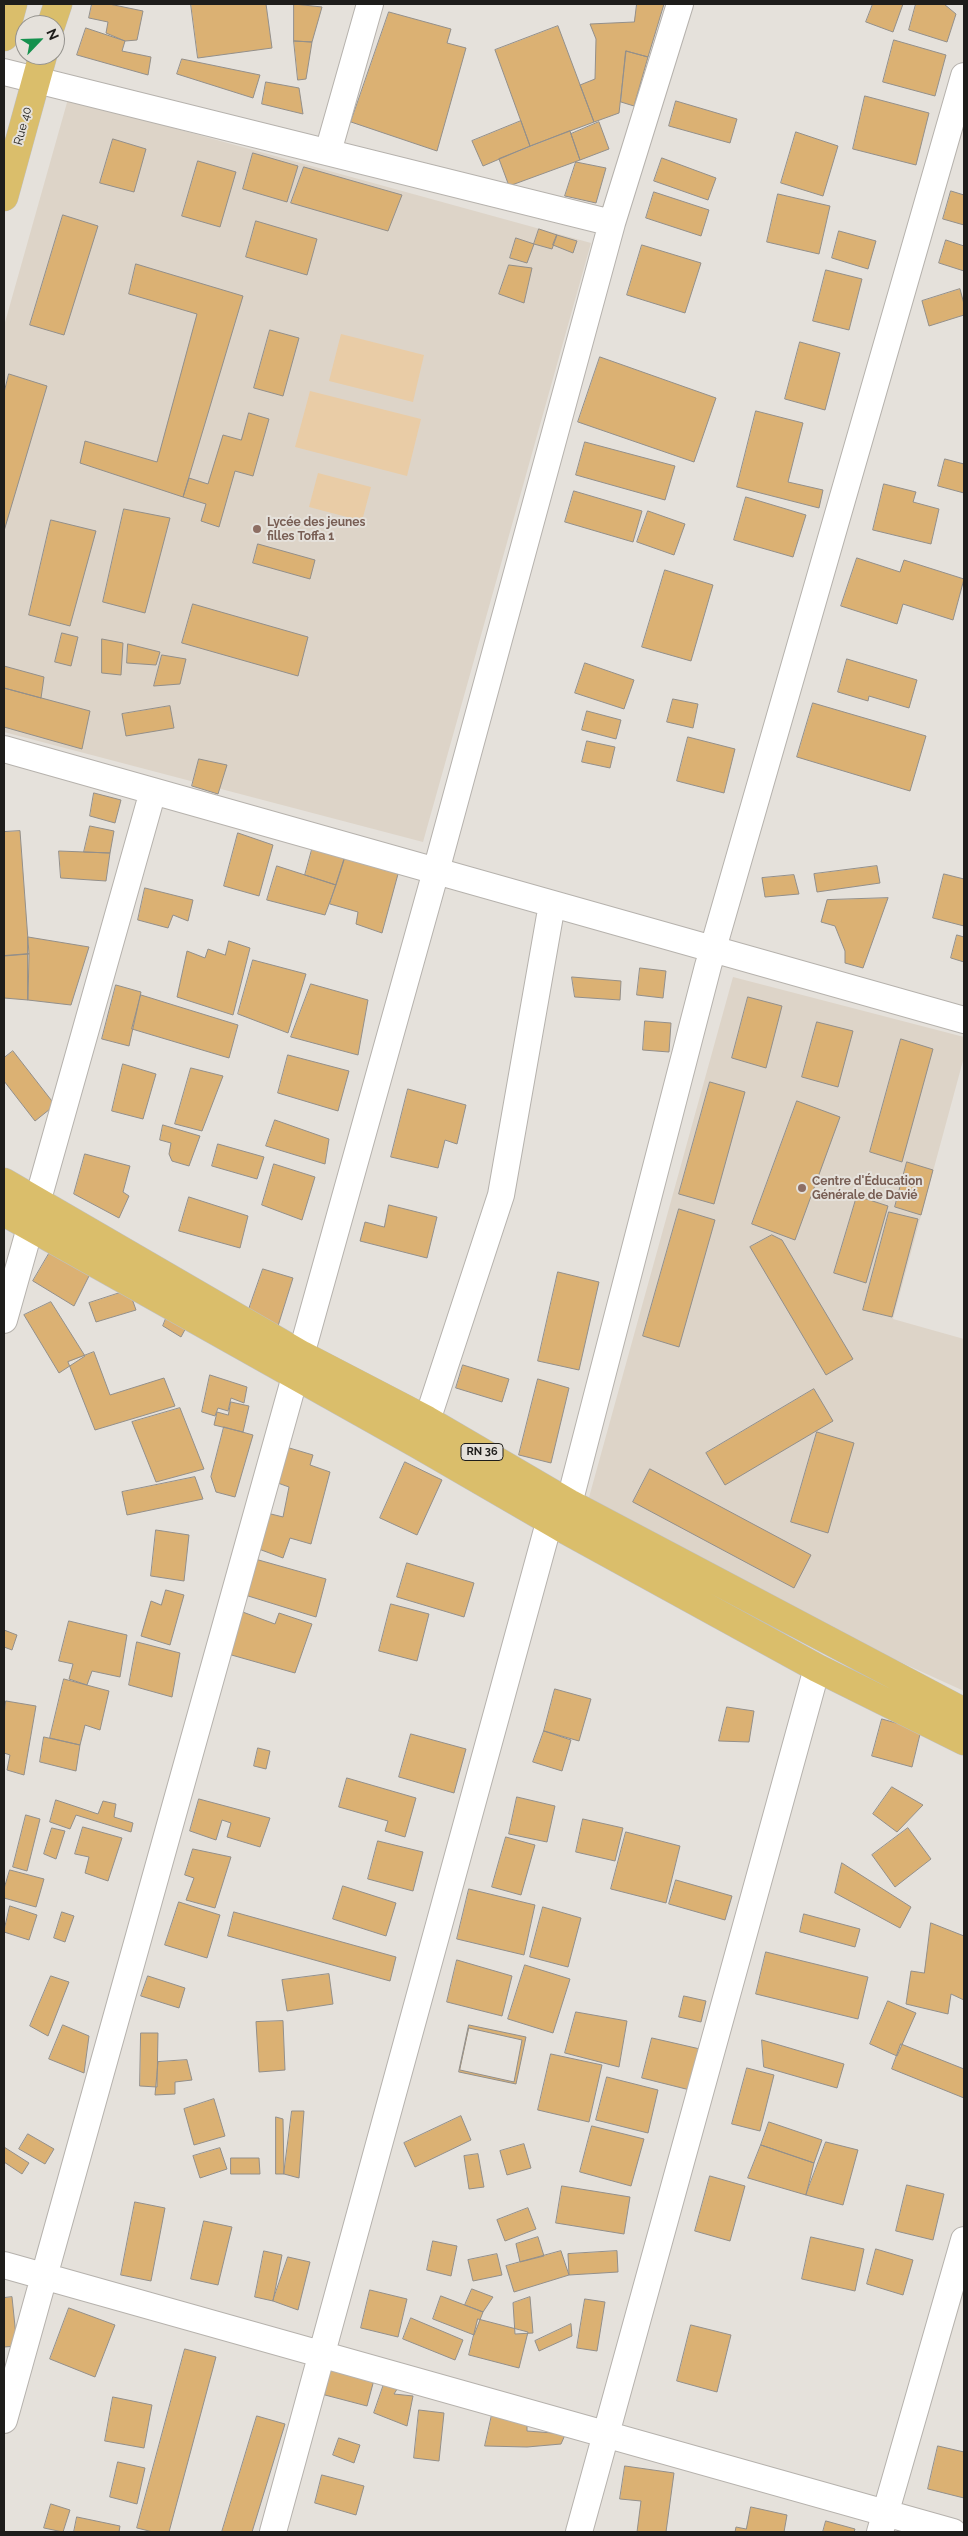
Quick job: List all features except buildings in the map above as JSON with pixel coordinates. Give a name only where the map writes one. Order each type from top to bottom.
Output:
[{"type":"main road","points":[[4,37],[14,4]]},
{"type":"main road","name":"Rue 40","points":[[4,197],[39,68]]},
{"type":"main road","name":"RN 36","points":[[4,1182],[33,1214],[299,1366],[423,1432],[560,1517],[817,1668],[964,1741]]},
{"type":"main road","name":"RN 36","points":[[4,1212],[33,1214]]},
{"type":"main road","name":"RN 36","points":[[560,1517],[964,1712]]},
{"type":"street","points":[[328,152],[370,4]]},
{"type":"street","points":[[4,2420],[436,871],[612,222],[680,4]]},
{"type":"street","points":[[4,72],[39,68],[328,152],[612,222]]},
{"type":"street","points":[[273,2532],[560,1517],[708,966],[964,76]]},
{"type":"street","points":[[4,748],[964,1020]]},
{"type":"street","points":[[4,1320],[153,791]]},
{"type":"street","points":[[423,1432],[501,1195],[552,904]]},
{"type":"street","points":[[579,2532],[817,1668]]},
{"type":"street","points":[[883,2523],[964,2240]]},
{"type":"street","points":[[4,2266],[606,2435],[883,2523],[953,2532]]},
{"type":"shaded area","name":"Lycée des jeunes filles Toffa 1","points":[[68,99],[591,243],[423,842],[4,732],[4,326]]},
{"type":"shaded area","points":[[341,334],[424,355],[413,402],[329,381]]},
{"type":"shaded area","points":[[310,391],[421,419],[407,476],[295,447]]},
{"type":"shaded area","points":[[318,473],[371,487],[362,521],[309,507]]},
{"type":"shaded area","name":"Centre d'Éducation Générale de Davié","points":[[733,977],[964,1037],[964,1057],[893,1319],[964,1339],[964,1691],[812,1622],[588,1501]]},
{"type":"place","name":"Lycée des jeunes filles Toffa 1","points":[[257,529]]},
{"type":"place","name":"Centre d'Éducation Générale de Davié","points":[[802,1188]]}]
